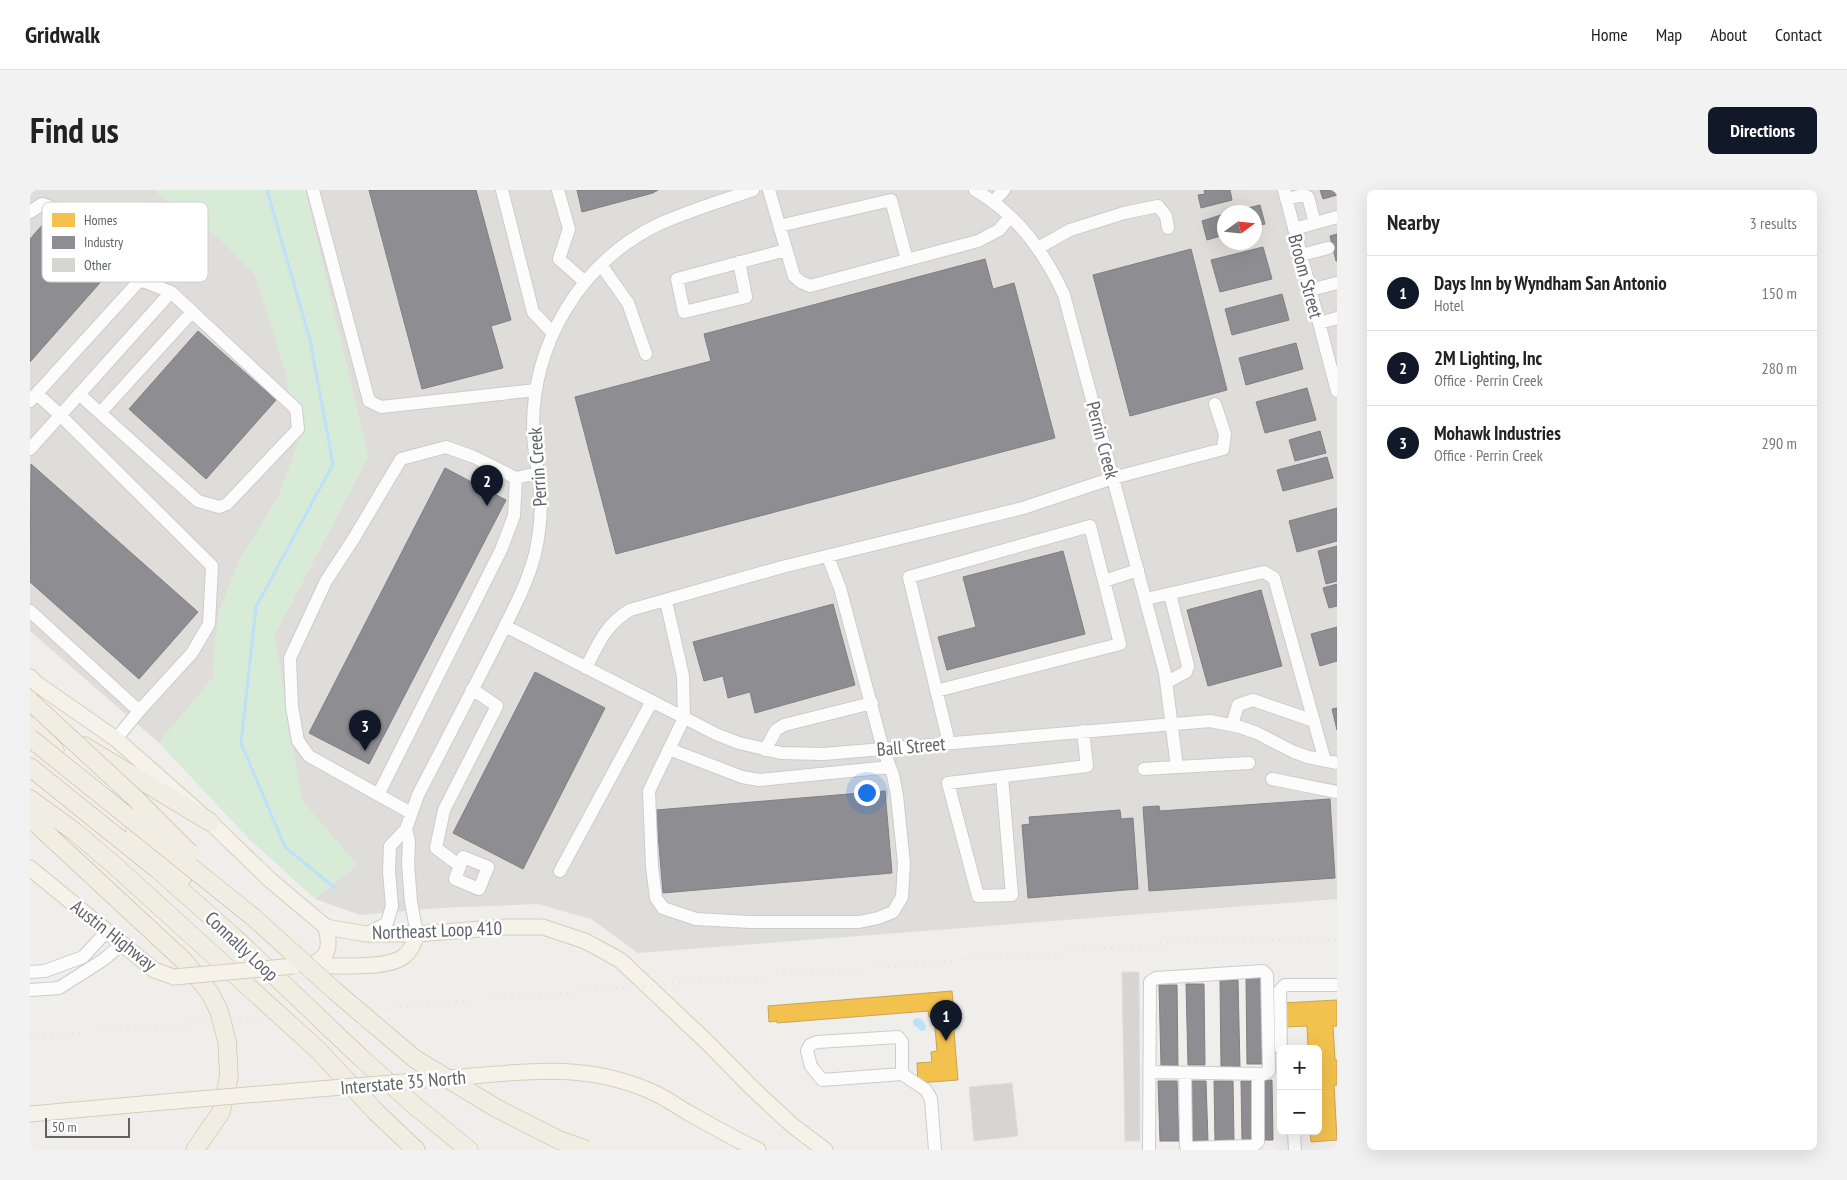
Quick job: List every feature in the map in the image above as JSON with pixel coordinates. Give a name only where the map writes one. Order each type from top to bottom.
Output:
[{"type":"highway","points":[[30,701],[136,800],[253,917],[336,992],[415,1059],[496,1108],[559,1140],[587,1150]]},
{"type":"highway","points":[[30,713],[210,822]]},
{"type":"highway","points":[[30,725],[240,932],[360,1057]]},
{"type":"highway","points":[[30,738],[253,917]]},
{"type":"highway","name":"Connally Loop","points":[[30,767],[164,875],[234,937],[360,1057],[447,1132]]},
{"type":"highway","points":[[30,799],[75,832],[113,864],[318,1050],[376,1112],[416,1150]]},
{"type":"highway","points":[[30,818],[184,961],[210,993],[219,1011],[227,1042],[229,1076],[221,1112],[195,1150]]},
{"type":"highway","points":[[447,1132],[469,1150]]},
{"type":"highway","points":[[447,1132],[476,1150]]},
{"type":"main road","points":[[30,678],[116,739],[210,822],[269,879],[326,927],[329,948],[323,958],[309,966]]},
{"type":"main road","name":"Austin Highway","points":[[30,868],[154,970],[174,977],[294,966],[387,964],[404,957],[413,946],[416,934]]},
{"type":"main road","name":"Northeast Loop 410","points":[[326,927],[366,934],[416,934],[506,927],[542,927],[585,941],[620,960],[793,1126],[825,1150]]},
{"type":"main road","name":"Interstate 35 North","points":[[30,1114],[535,1070],[586,1072],[623,1081],[651,1091],[729,1136],[758,1150]]},
{"type":"street","points":[[313,190],[369,401],[381,408],[536,390]]},
{"type":"street","points":[[502,190],[533,312],[553,333]]},
{"type":"street","points":[[558,190],[568,229],[559,259],[585,282]]},
{"type":"street","name":"Perrin Creek","points":[[366,934],[387,922],[392,906],[389,872],[390,846],[406,829],[418,795],[527,581],[535,553],[541,510],[533,432],[536,390],[542,363],[553,333],[571,300],[585,282],[601,265],[631,241],[657,225],[719,196],[753,190]]},
{"type":"street","points":[[769,190],[794,276],[810,286],[978,241],[999,230],[1010,217]]},
{"type":"street","name":"Perrin Creek","points":[[975,190],[1010,217],[1038,248],[1055,275],[1064,295],[1167,682],[1170,723],[1177,767]]},
{"type":"street","points":[[993,202],[1004,190]]},
{"type":"street","points":[[1285,195],[1304,194],[1308,198],[1315,223]]},
{"type":"street","name":"Broom Street","points":[[1285,195],[1337,390]]},
{"type":"street","points":[[780,226],[890,200],[907,260]]},
{"type":"street","points":[[30,212],[42,204]]},
{"type":"street","points":[[1038,248],[1070,230],[1124,213],[1158,206],[1166,216],[1168,228]]},
{"type":"street","points":[[1294,230],[1337,217]]},
{"type":"street","points":[[1301,255],[1328,248]]},
{"type":"street","points":[[739,262],[746,297],[684,312],[677,279],[739,262],[786,250]]},
{"type":"street","points":[[601,265],[628,302],[646,354]]},
{"type":"street","points":[[116,739],[192,653],[209,624],[212,566],[60,415],[33,398],[138,282]]},
{"type":"street","points":[[79,394],[198,501],[219,507],[227,504],[298,430],[296,410],[171,292],[145,282]]},
{"type":"street","points":[[1310,290],[1337,283]]},
{"type":"street","points":[[30,449],[171,292]]},
{"type":"street","points":[[100,413],[192,312]]},
{"type":"street","points":[[1319,322],[1337,318]]},
{"type":"street","points":[[586,668],[601,638],[617,618],[630,610],[782,567],[1023,508],[1114,478],[1223,449],[1224,434],[1215,404]]},
{"type":"street","points":[[411,814],[309,756],[298,741],[292,707],[290,658],[326,581],[402,458],[446,447],[474,456],[516,478],[538,473]]},
{"type":"street","points":[[378,795],[501,550],[514,516],[516,478]]},
{"type":"street","points":[[936,691],[1120,644],[1090,526],[909,577],[948,743]]},
{"type":"street","points":[[666,601],[683,676],[684,718],[649,792],[652,867],[656,898],[663,908],[696,919],[750,922],[859,922],[878,918],[893,912],[902,897],[904,862],[897,796],[840,588],[828,557]]},
{"type":"street","points":[[1104,581],[1138,570]]},
{"type":"street","points":[[1146,599],[1264,572],[1274,578],[1314,721],[1331,762]]},
{"type":"street","points":[[1167,682],[1186,672],[1188,666],[1170,594]]},
{"type":"street","points":[[30,610],[139,711]]},
{"type":"street","name":"Ball Street","points":[[505,626],[684,718],[738,743],[765,750],[803,755],[1210,721],[1232,725],[1257,734],[1294,752],[1331,762]]},
{"type":"street","points":[[460,866],[436,848],[439,828],[444,810],[497,706],[472,689]]},
{"type":"street","points":[[1232,725],[1238,705],[1253,700],[1314,721]]},
{"type":"street","points":[[560,871],[652,701]]},
{"type":"street","points":[[765,750],[776,730],[784,725],[872,703]]},
{"type":"street","points":[[1002,777],[1012,895],[978,896],[948,783],[1088,766],[1083,731]]},
{"type":"street","points":[[669,750],[742,777],[759,780],[890,767]]},
{"type":"street","points":[[1144,769],[1250,763]]},
{"type":"street","points":[[1272,779],[1337,792]]},
{"type":"street","name":"Perrin Creek","points":[[406,829],[409,841],[408,864],[411,902],[416,934]]},
{"type":"street","points":[[30,972],[45,971],[83,957],[107,931]]},
{"type":"street","points":[[30,990],[59,988],[103,960],[122,944]]},
{"type":"street","points":[[1149,1072],[1264,1074],[1268,1071],[1267,975],[1263,971],[1156,978],[1150,982],[1149,1072],[1149,1150]]},
{"type":"street","points":[[1281,1045],[1280,990],[1285,985],[1337,985]]},
{"type":"street","points":[[902,1074],[902,1042],[898,1037],[817,1042],[810,1045],[807,1051],[811,1066],[822,1080],[902,1074],[926,1090],[931,1098],[935,1150]]},
{"type":"street","points":[[1185,1073],[1187,1148],[1253,1146],[1258,1142],[1258,1074]]},
{"type":"street","points":[[1294,1135],[1295,1150]]},
{"type":"shaded area","points":[[30,190],[155,190],[168,202],[42,202],[42,282],[208,282],[208,231],[219,238],[255,274],[285,369],[298,443],[279,496],[240,560],[219,612],[213,678],[159,743],[30,631]]},
{"type":"shaded area","points":[[305,190],[1337,190],[1337,899],[638,953],[591,919],[538,904],[439,908],[360,915],[315,899],[357,865],[302,801],[274,636],[368,457]]},
{"type":"green space","points":[[155,190],[305,190],[368,457],[274,636],[302,801],[357,865],[315,899],[249,839],[159,743],[213,678],[219,612],[240,560],[279,496],[298,443],[285,369],[255,274],[219,238],[208,231],[208,202],[168,202]]},
{"type":"water","points":[[916,1018],[924,1022],[926,1030],[921,1031],[913,1024],[913,1020]]},
{"type":"building: Homes","points":[[952,991],[954,1012],[945,1013],[946,1019],[953,1019],[958,1080],[918,1083],[917,1063],[932,1062],[931,1052],[937,1051],[934,1016],[929,1017],[928,1011],[777,1023],[777,1021],[769,1022],[768,1006]]},
{"type":"building: Homes","points":[[1337,1000],[1337,1026],[1333,1026],[1335,1060],[1337,1060],[1337,1085],[1334,1085],[1337,1140],[1311,1142],[1310,1135],[1322,1135],[1322,1045],[1308,1045],[1307,1026],[1285,1027],[1283,1003]]},
{"type":"building: Industry","points":[[369,190],[476,190],[511,320],[491,326],[503,368],[422,389]]},
{"type":"building: Industry","points":[[577,190],[658,190],[582,212]]},
{"type":"building: Industry","points":[[1204,190],[1230,190],[1232,200],[1201,208],[1198,195],[1205,194]]},
{"type":"building: Industry","points":[[1320,190],[1337,190],[1337,195],[1323,199]]},
{"type":"building: Industry","points":[[1262,213],[1265,224],[1262,225]]},
{"type":"building: Industry","points":[[1217,216],[1217,237],[1207,240],[1202,221]]},
{"type":"building: Industry","points":[[42,225],[42,282],[101,282],[30,362],[30,239]]},
{"type":"building: Industry","points":[[1337,234],[1337,261],[1336,261],[1330,236]]},
{"type":"building: Industry","points":[[1262,247],[1272,279],[1220,292],[1211,260],[1251,250],[1262,250]]},
{"type":"building: Industry","points":[[1191,249],[1227,390],[1130,416],[1093,275]]},
{"type":"building: Industry","points":[[985,259],[993,289],[1014,283],[1055,438],[616,554],[575,397],[711,361],[704,334]]},
{"type":"building: Industry","points":[[1282,294],[1289,320],[1232,335],[1225,309]]},
{"type":"building: Industry","points":[[198,331],[276,400],[206,479],[129,409]]},
{"type":"building: Industry","points":[[1296,343],[1303,369],[1246,385],[1239,358]]},
{"type":"building: Industry","points":[[1307,388],[1316,420],[1265,433],[1256,402]]},
{"type":"building: Industry","points":[[1320,431],[1326,453],[1295,461],[1289,440]]},
{"type":"building: Industry","points":[[1327,457],[1333,478],[1283,491],[1277,470]]},
{"type":"building: Industry","points":[[31,464],[198,612],[139,679],[30,582]]},
{"type":"building: Industry","points":[[445,468],[506,500],[369,764],[309,733]]},
{"type":"building: Industry","points":[[1337,508],[1337,541],[1297,552],[1289,521]]},
{"type":"building: Industry","points":[[1337,546],[1337,581],[1326,584],[1318,551]]},
{"type":"building: Industry","points":[[1063,551],[1085,634],[947,670],[938,637],[976,627],[963,577]]},
{"type":"building: Industry","points":[[1337,584],[1337,606],[1329,608],[1323,588]]},
{"type":"building: Industry","points":[[1261,590],[1282,666],[1208,686],[1187,610]]},
{"type":"building: Industry","points":[[833,604],[855,685],[755,713],[750,692],[728,698],[723,676],[704,681],[693,642]]},
{"type":"building: Industry","points":[[1337,627],[1337,661],[1320,666],[1311,634]]},
{"type":"building: Industry","points":[[535,672],[605,708],[523,869],[453,833]]},
{"type":"building: Industry","points":[[1337,708],[1337,730],[1332,709]]},
{"type":"building: Industry","points":[[885,791],[892,873],[663,893],[656,810]]},
{"type":"building: Industry","points":[[1330,799],[1335,878],[1149,891],[1143,807],[1159,806],[1160,811]]},
{"type":"building: Industry","points":[[1120,810],[1121,819],[1133,818],[1138,889],[1028,898],[1022,825],[1030,824],[1029,817]]},
{"type":"building: Industry","points":[[1264,976],[1266,1064],[1247,1064],[1246,977]]},
{"type":"building: Industry","points":[[1220,980],[1238,980],[1240,1068],[1221,1068]]},
{"type":"building: Industry","points":[[1186,984],[1204,984],[1205,1065],[1188,1065]]},
{"type":"building: Industry","points":[[1159,985],[1177,985],[1178,1066],[1161,1066]]},
{"type":"building: Industry","points":[[1272,1080],[1273,1140],[1262,1140],[1262,1081]]},
{"type":"building: Industry","points":[[1158,1081],[1177,1081],[1179,1141],[1160,1141]]},
{"type":"building: Industry","points":[[1187,1081],[1206,1081],[1208,1141],[1188,1141]]},
{"type":"building: Industry","points":[[1214,1081],[1233,1081],[1234,1141],[1215,1141]]},
{"type":"building: Industry","points":[[1241,1081],[1252,1081],[1253,1140],[1242,1141]]},
{"type":"building: Other","points":[[1122,972],[1139,972],[1140,1141],[1125,1141]]},
{"type":"building: Other","points":[[1012,1083],[1018,1136],[974,1141],[969,1087]]},
{"type":"waterway","points":[[267,190],[310,340],[333,464],[256,607],[241,743],[285,847],[335,888]]},
{"type":"railway","points":[[30,1037],[1184,942],[1337,939]]},
{"type":"place","name":"2M Lighting, Inc","points":[[487,506]]},
{"type":"place","name":"Mohawk Industries","points":[[365,751]]},
{"type":"place","name":"Days Inn by Wyndham San Antonio","points":[[946,1041]]}]
